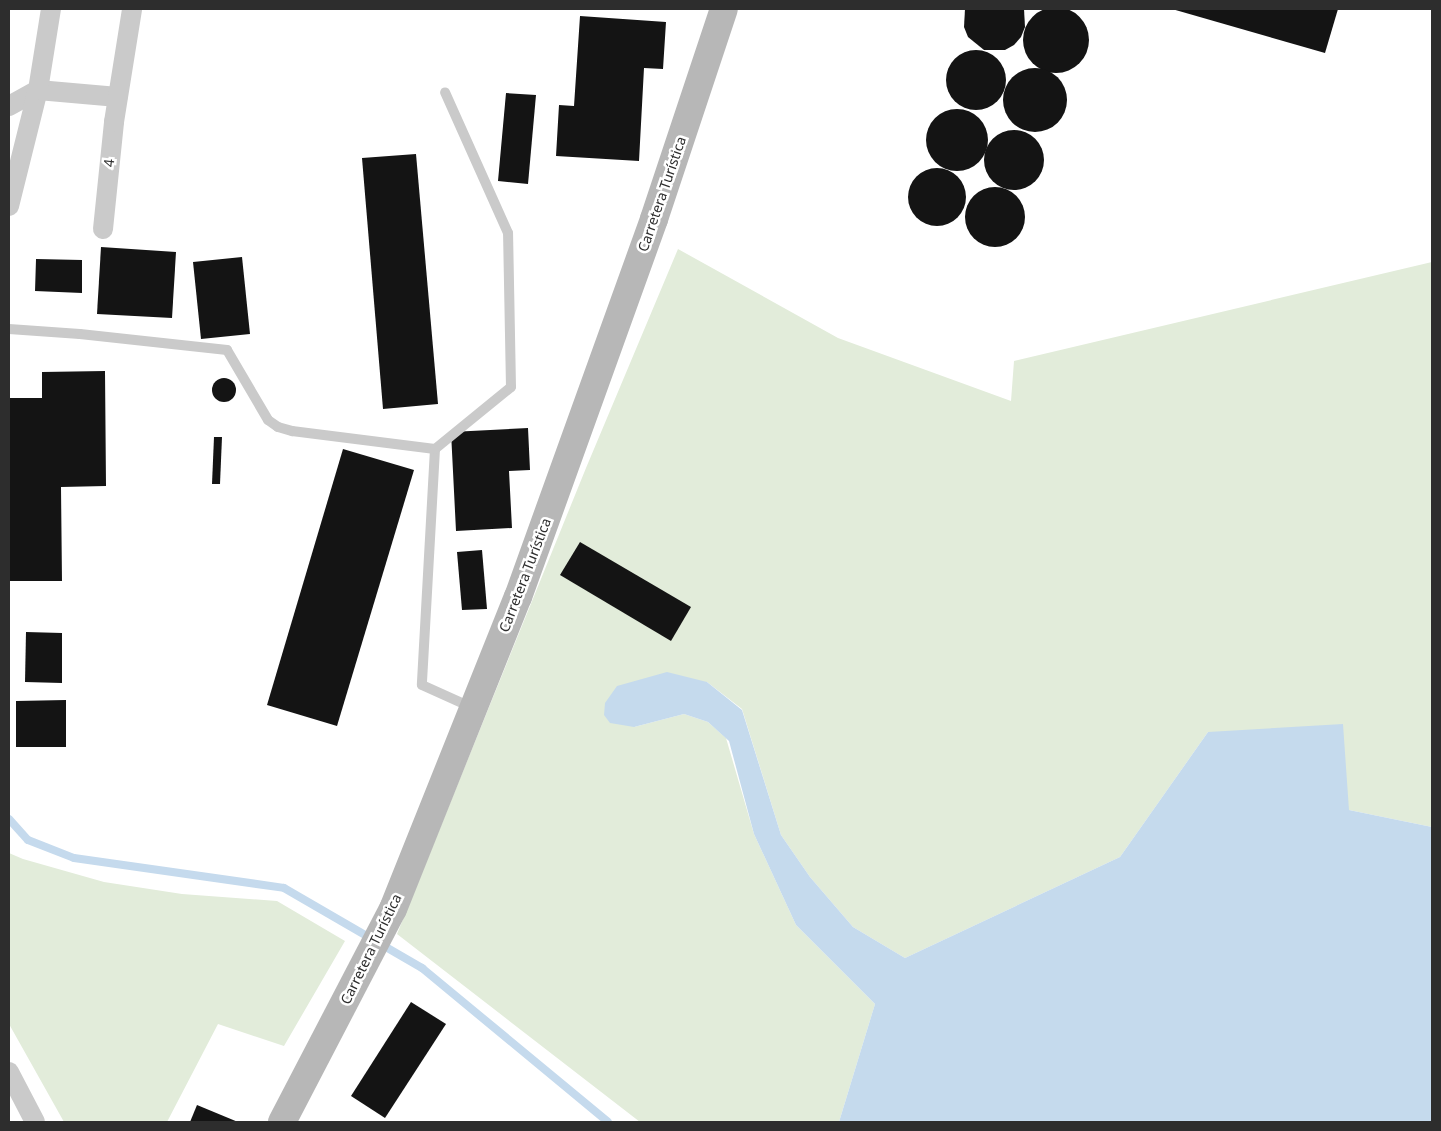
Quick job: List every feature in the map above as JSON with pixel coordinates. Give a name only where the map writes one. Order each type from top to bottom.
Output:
[{"type":"main road","name":"Carretera Turística","points":[[282,1122],[393,909],[518,597],[648,238],[724,9]]},
{"type":"street","points":[[9,206],[38,90],[51,9]]},
{"type":"street","name":"4","points":[[102,229],[118,97],[132,9]]},
{"type":"street","points":[[9,106],[38,90],[118,97]]},
{"type":"street","points":[[9,1072],[35,1122]]},
{"type":"lane","points":[[9,329],[80,334],[228,350],[268,420],[278,427],[292,431],[435,449],[511,387],[508,233],[445,92]]},
{"type":"lane","points":[[435,449],[422,685],[473,708]]},
{"type":"green space","points":[[678,249],[838,338],[1011,401],[1014,361],[1432,262],[1432,827],[1349,810],[1208,732],[1120,857],[905,958],[853,927],[810,877],[781,835],[742,709],[707,682],[634,727],[684,714],[708,722],[726,738],[754,834],[796,925],[875,1004],[839,1122],[640,1122],[397,934],[586,468]]},
{"type":"green space","points":[[9,853],[23,859],[104,882],[182,894],[277,901],[345,941],[284,1046],[218,1024],[167,1122],[64,1122],[9,1024]]},
{"type":"water","points":[[667,672],[707,682],[742,710],[781,835],[810,877],[853,927],[905,958],[1120,857],[1208,732],[1343,724],[1349,810],[1432,827],[1432,1122],[839,1122],[875,1004],[796,925],[754,834],[729,741],[708,722],[684,714],[634,727],[610,723],[604,715],[605,703],[617,686]]},
{"type":"building","points":[[1056,7],[1069,10],[1079,17],[1086,27],[1089,40],[1086,53],[1079,63],[1069,70],[1056,73],[1043,70],[1033,63],[1026,53],[1023,40],[1026,27],[1033,17],[1043,10]]},
{"type":"building","points":[[965,9],[1024,9],[1025,27],[1021,37],[1014,45],[1005,50],[984,50],[968,37],[964,27]]},
{"type":"building","points":[[1172,9],[1338,9],[1325,53]]},
{"type":"building","points":[[580,16],[666,22],[663,69],[644,68],[639,161],[556,156],[559,105],[574,106]]},
{"type":"building","points":[[970,50],[982,50],[998,58],[1004,68],[1006,80],[1004,92],[998,102],[982,110],[970,110],[954,102],[946,86],[946,74],[954,58]]},
{"type":"building","points":[[1035,68],[1053,73],[1058,77],[1062,82],[1067,100],[1062,118],[1058,123],[1053,127],[1035,132],[1017,127],[1012,123],[1008,118],[1003,100],[1008,82],[1012,77],[1017,73]]},
{"type":"building","points":[[506,93],[536,95],[528,184],[498,181]]},
{"type":"building","points":[[957,109],[969,112],[979,118],[985,128],[988,140],[985,152],[979,162],[969,168],[957,171],[945,168],[935,162],[929,152],[926,140],[929,128],[935,118],[945,112]]},
{"type":"building","points":[[1014,130],[1031,135],[1039,143],[1044,160],[1039,177],[1031,185],[1014,190],[997,185],[989,177],[984,160],[989,143],[997,135]]},
{"type":"building","points":[[416,154],[438,404],[383,409],[362,158]]},
{"type":"building","points":[[931,168],[943,168],[958,176],[966,191],[966,203],[958,218],[943,226],[931,226],[916,218],[908,203],[908,191],[916,176]]},
{"type":"building","points":[[995,187],[1011,192],[1016,196],[1020,201],[1025,217],[1020,233],[1016,238],[1011,242],[995,247],[979,242],[974,238],[970,233],[965,217],[970,201],[974,196],[979,192]]},
{"type":"building","points":[[101,247],[176,252],[172,318],[97,314]]},
{"type":"building","points":[[242,257],[250,334],[201,339],[193,262]]},
{"type":"building","points":[[36,259],[82,260],[82,293],[35,291]]},
{"type":"building","points":[[105,371],[106,486],[61,487],[62,581],[9,581],[9,398],[42,398],[42,372]]},
{"type":"building","points":[[224,378],[229,379],[235,385],[235,395],[229,401],[224,402],[219,401],[213,395],[212,390],[213,385],[219,379]]},
{"type":"building","points":[[528,428],[530,470],[509,471],[512,528],[456,531],[451,432]]},
{"type":"building","points":[[214,437],[222,437],[220,484],[212,484]]},
{"type":"building","points":[[343,449],[414,470],[337,726],[267,705]]},
{"type":"building","points":[[580,542],[691,607],[671,641],[560,575]]},
{"type":"building","points":[[482,550],[487,609],[462,610],[457,552]]},
{"type":"building","points":[[26,632],[62,633],[62,683],[25,682]]},
{"type":"building","points":[[66,700],[66,747],[16,747],[16,701]]},
{"type":"building","points":[[411,1002],[446,1024],[385,1118],[351,1096]]},
{"type":"building","points":[[197,1105],[238,1122],[190,1122]]},
{"type":"waterway","points":[[9,819],[28,840],[74,858],[284,888],[422,968],[608,1122]]}]
